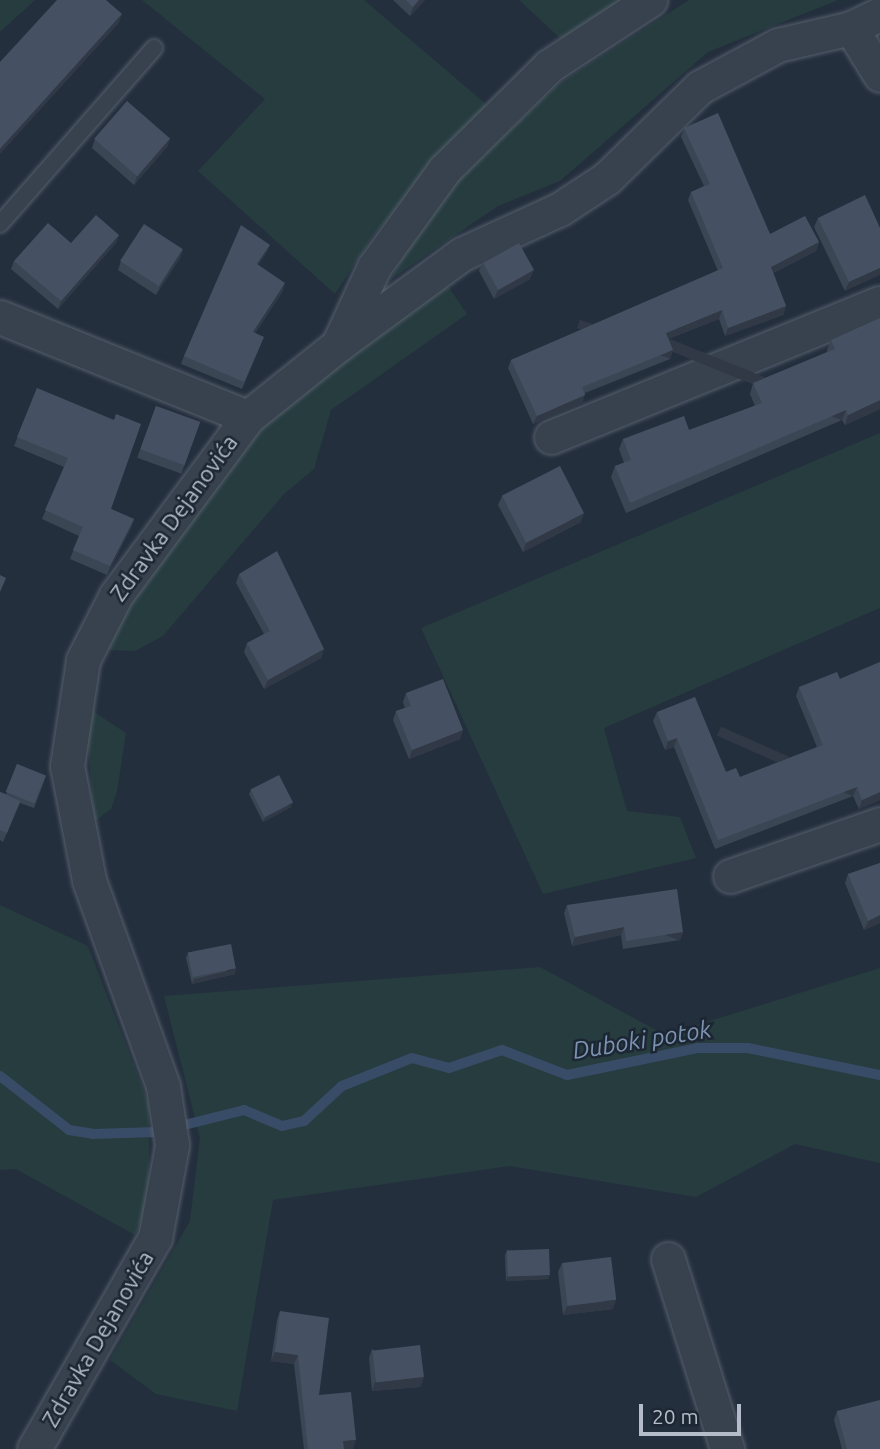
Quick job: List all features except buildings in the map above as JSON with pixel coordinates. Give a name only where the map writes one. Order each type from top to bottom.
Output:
[{"type":"street","name":"Zdravka Dejanovića","points":[[34,1449],[155,1238],[170,1129],[89,880],[67,766],[68,729],[83,660],[116,595],[248,417],[338,345],[374,267],[445,169],[549,66],[650,0]]},
{"type":"street","points":[[338,345],[462,254],[559,209],[607,178],[700,87],[778,45],[851,28],[880,14]]},
{"type":"street","points":[[851,28],[880,75]]},
{"type":"street","points":[[551,437],[880,303]]},
{"type":"street","points":[[0,317],[248,417]]},
{"type":"street","points":[[730,876],[880,824]]},
{"type":"street","points":[[668,1259],[727,1449]]},
{"type":"lane","points":[[0,224],[154,48]]},
{"type":"green space","points":[[0,0],[35,0],[0,32]]},
{"type":"green space","points":[[142,0],[364,0],[487,105],[373,236],[335,294],[198,171],[265,99]]},
{"type":"green space","points":[[519,0],[620,0],[562,40]]},
{"type":"green space","points":[[689,0],[838,0],[708,52],[560,181],[498,206],[390,280],[420,227],[459,178],[561,82]]},
{"type":"green space","points":[[444,280],[467,314],[331,410],[314,469],[284,494],[163,636],[135,651],[107,650],[125,600],[249,432]]},
{"type":"green space","points":[[880,433],[880,608],[604,728],[627,811],[680,817],[696,858],[543,894],[421,628]]},
{"type":"green space","points":[[85,706],[126,733],[117,792],[111,809],[94,822]]},
{"type":"green space","points":[[0,905],[88,946],[149,1104],[149,1206],[135,1235],[16,1169],[0,1170]]},
{"type":"green space","points":[[540,967],[665,1035],[880,968],[880,1163],[795,1144],[696,1197],[510,1166],[273,1200],[237,1411],[156,1394],[110,1360],[190,1221],[200,1138],[164,996]]},
{"type":"waterway","name":"Duboki potok","points":[[0,1076],[69,1130],[93,1134],[156,1132],[244,1110],[282,1126],[304,1121],[342,1086],[412,1058],[449,1068],[502,1050],[567,1075],[697,1048],[748,1048],[880,1075]]}]
